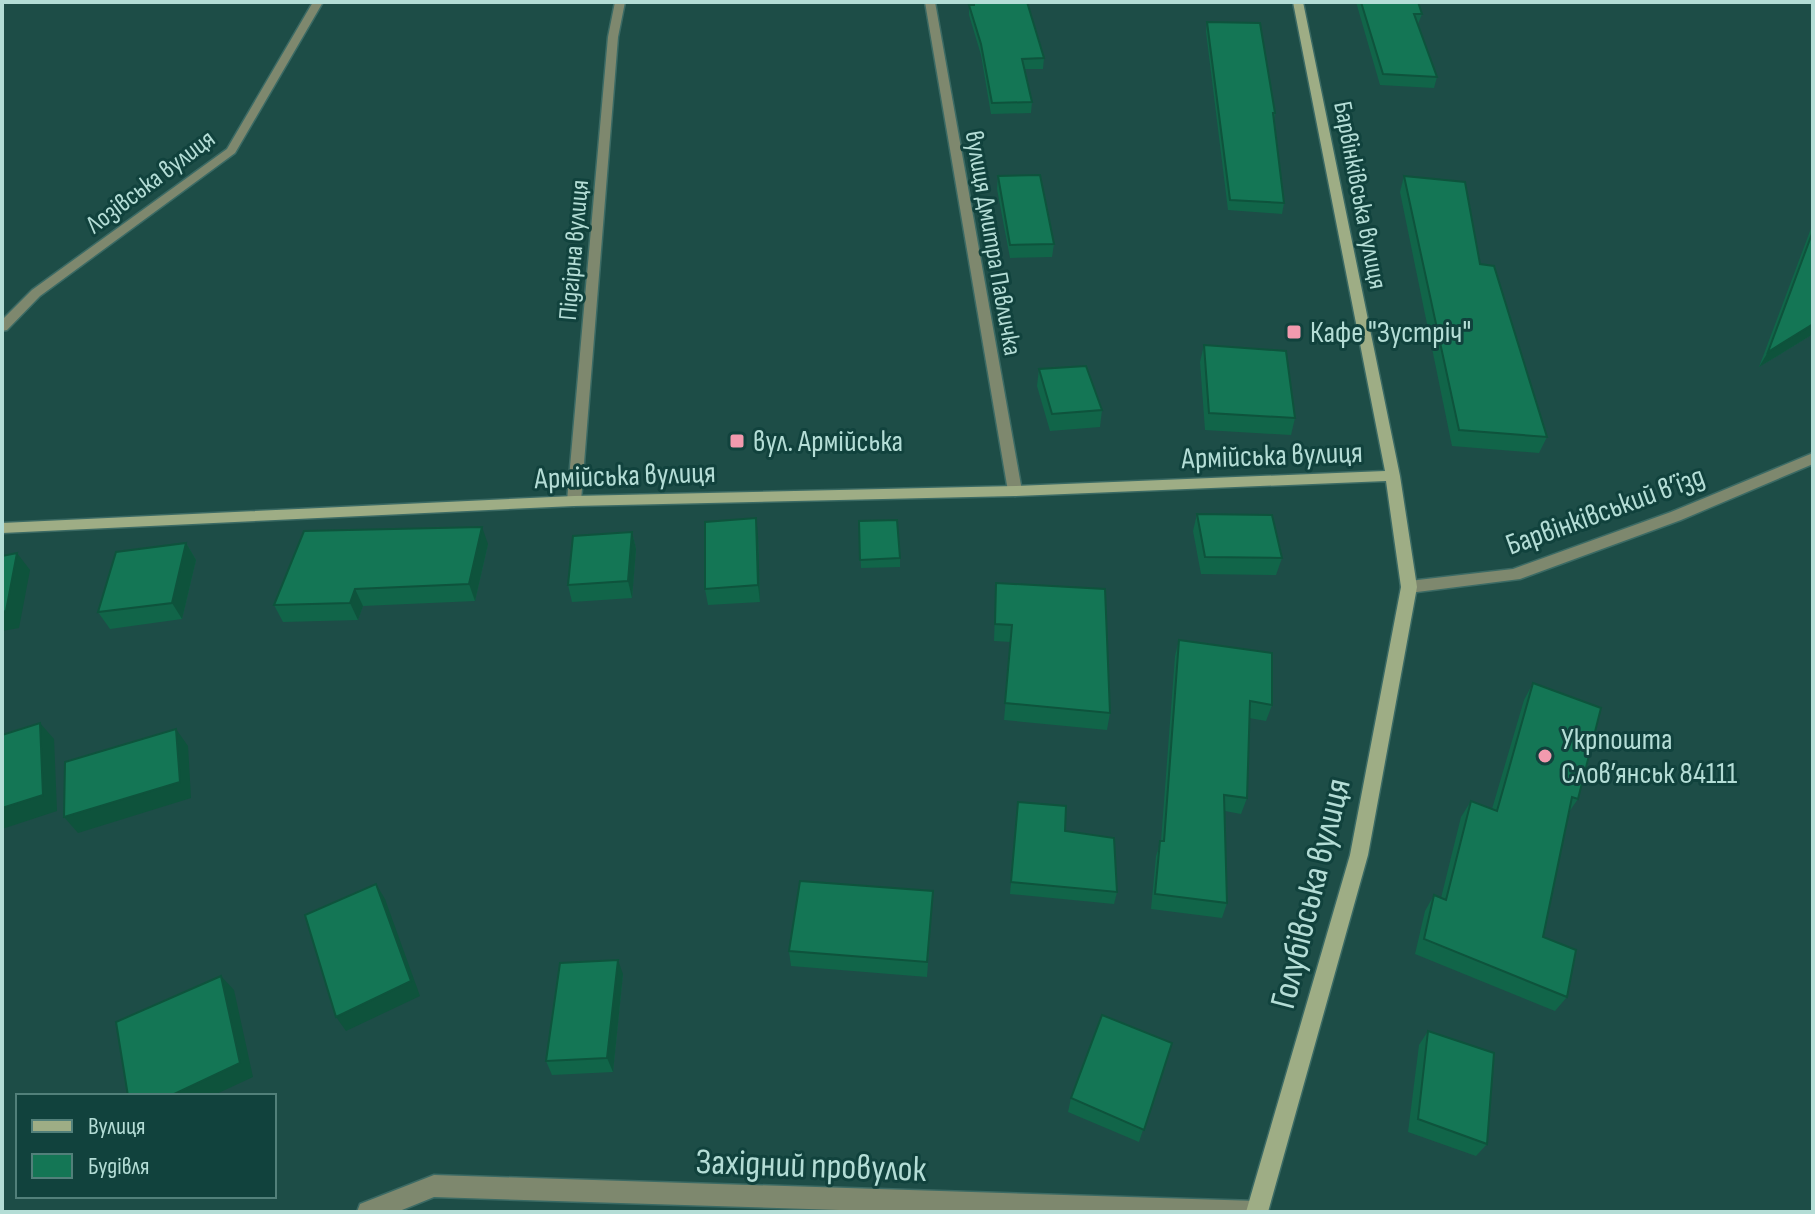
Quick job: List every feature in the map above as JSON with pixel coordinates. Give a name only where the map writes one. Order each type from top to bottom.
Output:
[{"type":"street","name":"Лозівська вулиця","points":[[2,327],[36,293],[231,151],[318,2]]},
{"type":"street","name":"Підгірна вулиця","points":[[574,501],[613,37],[620,2]]},
{"type":"street","name":"вулиця Дмитра Павличка","points":[[930,2],[1015,491]]},
{"type":"street","name":"Барвінківська вулиця","points":[[1298,2],[1393,476],[1409,587]]},
{"type":"street","name":"Барвінківський в’їзд","points":[[1409,587],[1514,575],[1676,516],[1813,458]]},
{"type":"street","name":"Армійська вулиця","points":[[2,528],[574,501],[1015,491],[1393,476]]},
{"type":"street","name":"Голубівська вулиця","points":[[1257,1212],[1359,855],[1409,587]]},
{"type":"street","name":"Західний провулок","points":[[368,1212],[434,1186],[1257,1212]]},
{"type":"building","points":[[974,2],[1027,2],[1044,58],[1022,59],[1032,102],[992,103],[981,44],[969,5],[974,5]]},
{"type":"building","points":[[1361,2],[1418,2],[1422,14],[1414,14],[1437,77],[1383,74]]},
{"type":"building","points":[[1207,22],[1260,23],[1275,113],[1284,203],[1230,200]]},
{"type":"building","points":[[1040,175],[1054,244],[1010,245],[998,176]]},
{"type":"building","points":[[1404,176],[1465,182],[1480,264],[1494,266],[1547,437],[1459,430]]},
{"type":"building","points":[[1813,231],[1813,324],[1768,352]]},
{"type":"building","points":[[1204,345],[1286,351],[1295,418],[1209,413]]},
{"type":"building","points":[[1086,366],[1102,410],[1052,414],[1039,369]]},
{"type":"building","points":[[1197,514],[1272,515],[1282,558],[1205,557]]},
{"type":"building","points":[[756,518],[758,585],[705,589],[705,522]]},
{"type":"building","points":[[897,520],[900,558],[860,560],[859,521]]},
{"type":"building","points":[[482,527],[469,584],[355,589],[350,603],[274,605],[304,531]]},
{"type":"building","points":[[632,532],[628,581],[568,585],[573,536]]},
{"type":"building","points":[[186,543],[172,603],[98,612],[116,552]]},
{"type":"building","points":[[17,553],[6,611],[2,612],[2,556]]},
{"type":"building","points":[[996,583],[1105,589],[1110,713],[1005,703],[1012,625],[995,624]]},
{"type":"building","points":[[1179,640],[1272,653],[1272,705],[1250,701],[1247,798],[1224,795],[1227,903],[1155,894],[1160,841],[1164,841]]},
{"type":"building","points":[[1533,683],[1601,708],[1578,799],[1572,797],[1543,937],[1576,950],[1567,997],[1424,939],[1434,895],[1446,900],[1471,801],[1497,811]]},
{"type":"building","points":[[40,723],[43,795],[2,808],[2,735]]},
{"type":"building","points":[[176,729],[180,782],[64,817],[65,762]]},
{"type":"building","points":[[1018,802],[1066,806],[1065,831],[1114,838],[1117,892],[1011,882]]},
{"type":"building","points":[[800,881],[933,891],[927,962],[789,951]]},
{"type":"building","points":[[376,884],[411,981],[336,1017],[305,915]]},
{"type":"building","points":[[618,960],[607,1058],[546,1061],[560,963]]},
{"type":"building","points":[[221,976],[240,1063],[174,1094],[128,1094],[116,1022]]},
{"type":"building","points":[[1102,1015],[1172,1043],[1144,1130],[1071,1098]]},
{"type":"building","points":[[1428,1031],[1494,1053],[1487,1144],[1418,1119]]},
{"type":"place","name":"Кафе \"Зустріч\"","points":[[1294,332]]},
{"type":"place","name":"вул. Армійська","points":[[737,441]]},
{"type":"place","name":"Укрпошта Слов’янськ 84111","points":[[1545,756]]}]
